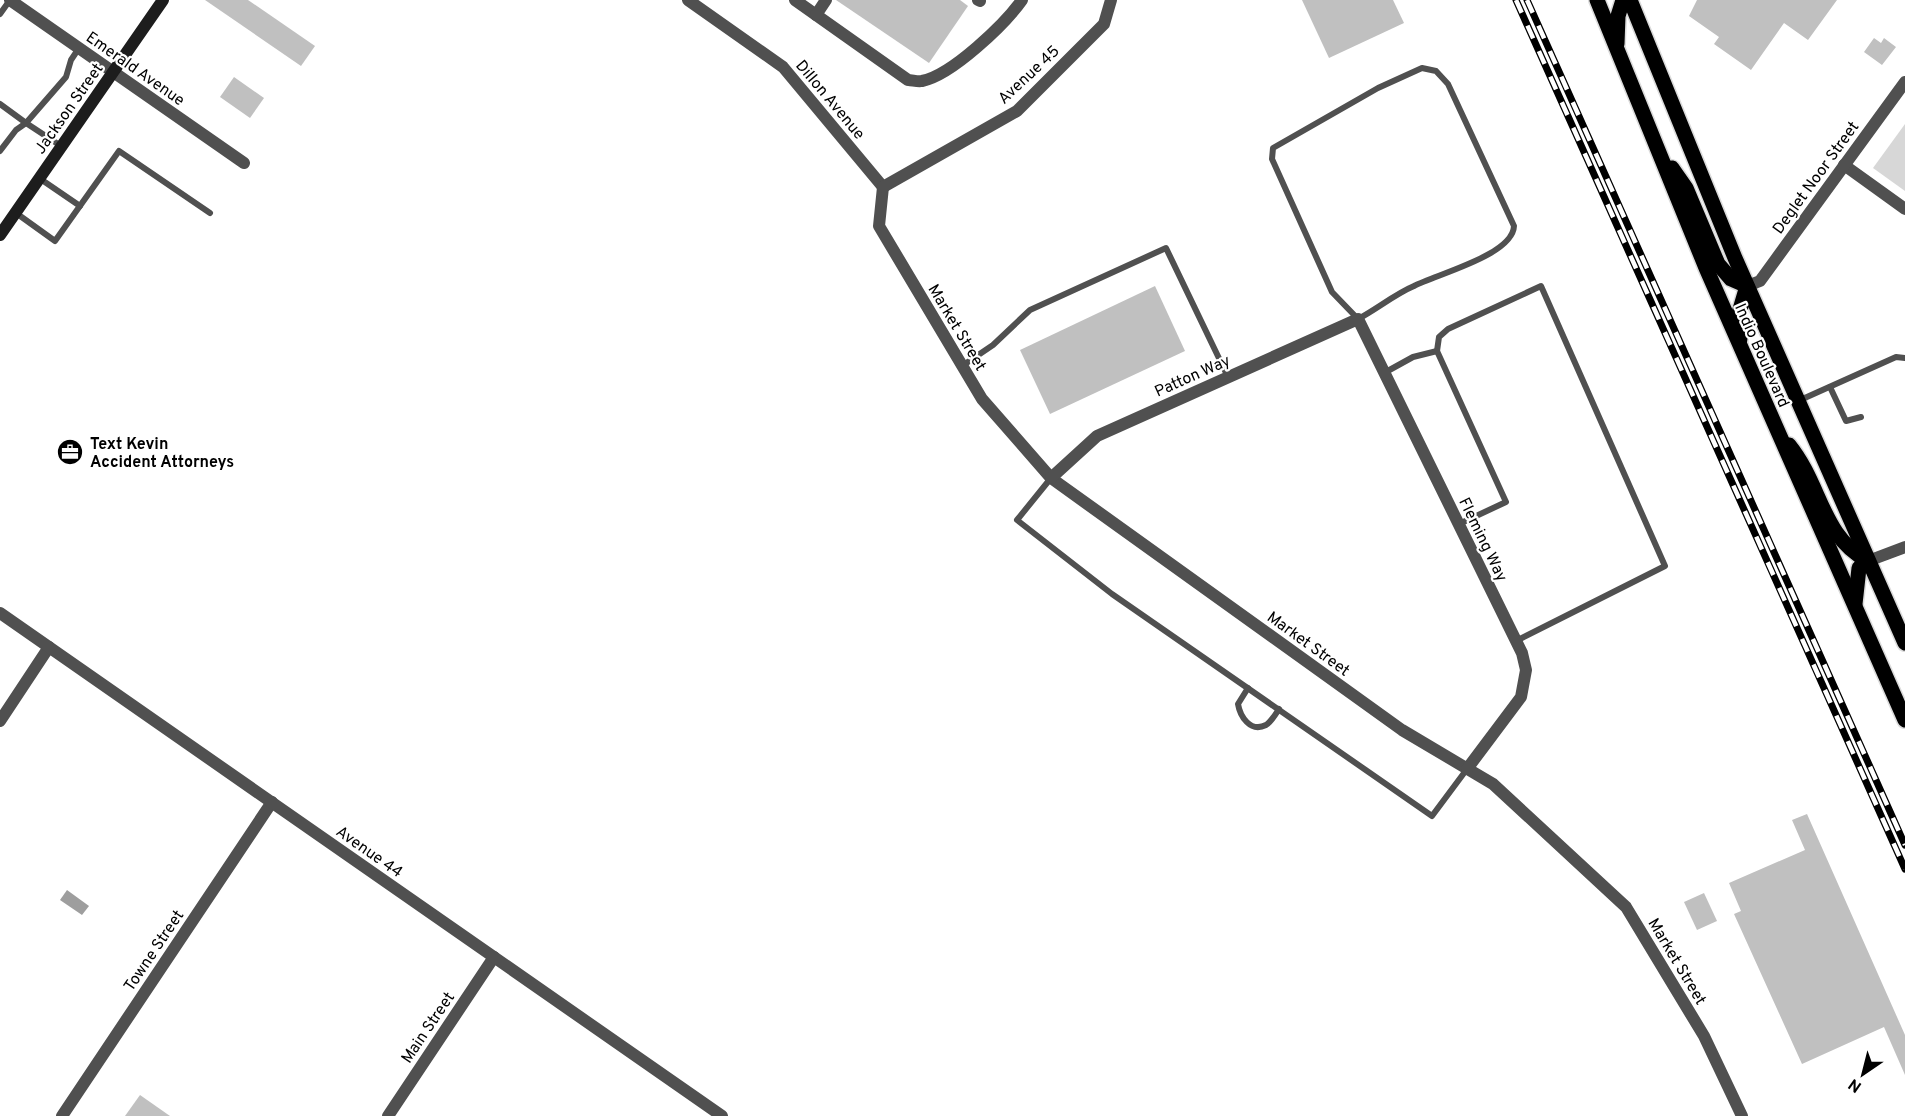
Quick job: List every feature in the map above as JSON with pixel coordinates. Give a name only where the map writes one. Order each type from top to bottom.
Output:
[{"type":"main road","name":"Jackson Street","points":[[0,235],[163,0]]},
{"type":"main road","name":"Indio Boulevard","points":[[1597,0],[1740,345],[1905,720]]},
{"type":"main road","points":[[1617,51],[1618,16],[1623,0]]},
{"type":"main road","name":"Indio Boulevard","points":[[1630,0],[1747,286],[1905,643]]},
{"type":"main road","points":[[1657,147],[1686,188],[1718,264],[1731,279],[1747,286],[1739,313],[1740,345]]},
{"type":"main road","points":[[1776,428],[1804,464],[1836,537],[1851,552],[1868,561],[1859,568],[1855,608]]},
{"type":"street","name":"Emerald Avenue","points":[[10,0],[244,163]]},
{"type":"street","name":"Dillon Avenue","points":[[688,0],[783,67],[883,187]]},
{"type":"street","points":[[795,0],[908,80],[922,81],[947,69],[985,39],[1022,0]]},
{"type":"street","points":[[816,15],[826,0]]},
{"type":"street","name":"Avenue 45","points":[[883,187],[1017,111],[1104,24],[1111,0]]},
{"type":"street","name":"Deglet Noor Street","points":[[1747,286],[1760,281],[1905,82]]},
{"type":"street","points":[[1844,165],[1905,209]]},
{"type":"street","name":"Market Street","points":[[883,187],[879,226],[982,399],[1051,478],[1402,730],[1493,784],[1626,907],[1704,1036],[1742,1116]]},
{"type":"street","name":"Fleming Way","points":[[1358,319],[1516,641],[1526,670],[1521,697],[1467,769]]},
{"type":"street","name":"Patton Way","points":[[1051,478],[1096,436],[1358,319]]},
{"type":"street","points":[[1868,561],[1905,547]]},
{"type":"street","name":"Avenue 44","points":[[0,613],[718,1115]]},
{"type":"street","points":[[0,720],[49,647]]},
{"type":"street","name":"Towne Street","points":[[62,1116],[272,802]]},
{"type":"street","name":"Main Street","points":[[388,1116],[494,957]]},
{"type":"lane","points":[[0,14],[10,0]]},
{"type":"lane","points":[[0,151],[16,130],[26,123],[66,77],[71,60],[79,48]]},
{"type":"lane","points":[[1422,68],[1436,71],[1448,84],[1514,226],[1514,234],[1509,242],[1491,253],[1412,286],[1358,319],[1332,292],[1272,159],[1273,148],[1377,88],[1422,68]]},
{"type":"lane","points":[[0,104],[61,147]]},
{"type":"lane","points":[[15,213],[55,241],[119,151],[210,213]]},
{"type":"lane","points":[[39,178],[80,206]]},
{"type":"lane","points":[[962,366],[993,345],[1030,310],[1166,248],[1228,377]]},
{"type":"lane","points":[[1458,524],[1506,502],[1437,351],[1439,337],[1448,329],[1541,286],[1665,566],[1516,641]]},
{"type":"lane","points":[[1384,373],[1413,357],[1437,351]]},
{"type":"lane","points":[[1798,401],[1896,357],[1905,358]]},
{"type":"lane","points":[[1830,387],[1846,422],[1861,417]]},
{"type":"lane","points":[[1051,478],[1017,520],[1112,594],[1432,816],[1467,769]]},
{"type":"lane","points":[[1248,688],[1238,704],[1244,720],[1250,725],[1260,727],[1268,724],[1279,710]]},
{"type":"shaded area","points":[[1905,124],[1905,191],[1873,168]]},
{"type":"shaded area","points":[[67,890],[89,906],[82,915],[60,900]]},
{"type":"building","points":[[205,0],[248,0],[315,46],[301,66]]},
{"type":"building","points":[[836,0],[960,0],[968,6],[929,63]]},
{"type":"building","points":[[1302,0],[1393,0],[1404,23],[1329,58]]},
{"type":"building","points":[[1697,0],[1837,0],[1808,40],[1784,23],[1751,70],[1714,44],[1719,37],[1689,16]]},
{"type":"building","points":[[1874,38],[1881,43],[1884,38],[1896,47],[1882,65],[1864,52]]},
{"type":"building","points":[[234,77],[264,98],[250,118],[220,97]]},
{"type":"building","points":[[1155,286],[1185,351],[1050,414],[1020,350]]},
{"type":"building","points":[[1807,814],[1905,1035],[1905,1075],[1884,1027],[1802,1064],[1734,914],[1741,911],[1729,883],[1805,850],[1792,820]]},
{"type":"building","points":[[1704,893],[1717,921],[1697,930],[1684,902]]},
{"type":"building","points":[[140,1095],[170,1116],[125,1116]]},
{"type":"railway","points":[[1516,0],[1905,869]]},
{"type":"railway","points":[[1527,0],[1905,845]]},
{"type":"place","name":"Text Kevin Accident Attorneys","points":[[70,452]]}]
